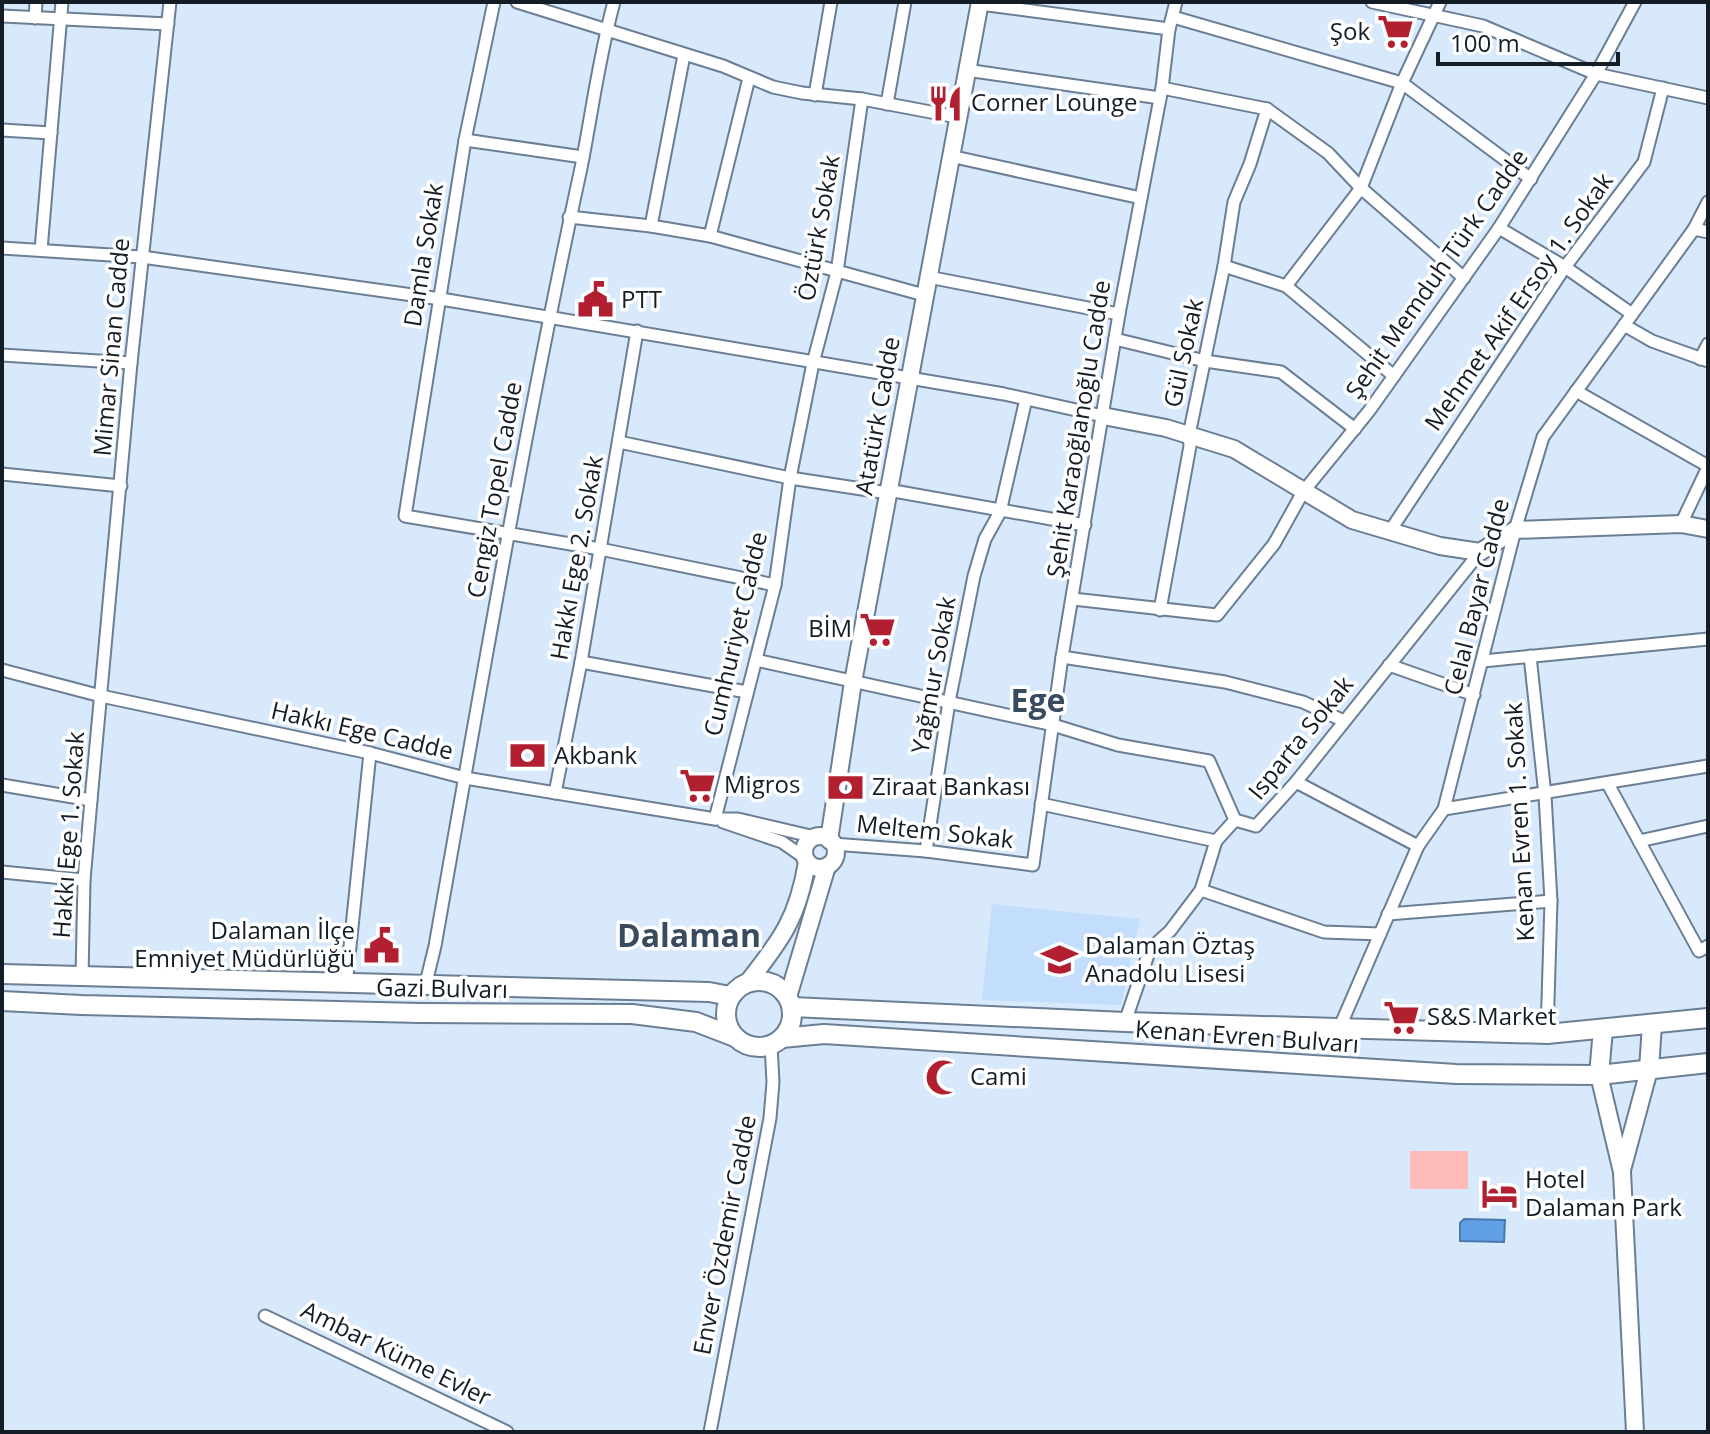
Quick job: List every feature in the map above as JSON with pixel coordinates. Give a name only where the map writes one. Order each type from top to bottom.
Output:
[{"type":"main road","name":"Atatürk Cadde","points":[[826,840],[980,3]]},
{"type":"main road","points":[[1103,416],[1189,435],[1234,449],[1352,520],[1440,546],[1480,552],[1515,530],[1681,524],[1708,529]]},
{"type":"main road","points":[[826,840],[835,853],[827,866],[790,1002],[792,1018],[776,1042],[751,1047],[735,1037],[725,1017],[730,996],[748,982],[782,939],[799,904],[807,843],[826,840]]},
{"type":"main road","points":[[806,860],[816,868],[827,866]]},
{"type":"main road","name":"Gazi Bulvarı","points":[[2,974],[709,992],[730,996]]},
{"type":"main road","points":[[748,982],[770,982],[780,988],[790,1002]]},
{"type":"main road","name":"Gazi Bulvarı","points":[[2,1001],[420,1013],[632,1014],[696,1022],[735,1037]]},
{"type":"main road","name":"Kenan Evren Bulvarı","points":[[790,1002],[1125,1022],[1547,1034],[1708,1018]]},
{"type":"main road","points":[[1622,1172],[1649,1070],[1652,1024]]},
{"type":"main road","points":[[1603,1029],[1599,1075],[1622,1172],[1635,1432]]},
{"type":"main road","name":"Kenan Evren Bulvarı","points":[[776,1042],[824,1034],[1456,1074],[1599,1075],[1708,1063]]},
{"type":"street","points":[[35,18],[36,2]]},
{"type":"street","points":[[41,250],[62,2]]},
{"type":"street","name":"Mimar Sinan Cadde","points":[[101,696],[131,363],[170,2]]},
{"type":"street","name":"Damla Sokak","points":[[494,2],[465,140],[405,516],[510,534]]},
{"type":"street","points":[[517,2],[723,66],[773,87],[862,99],[957,117]]},
{"type":"street","name":"Cengiz Topel Cadde","points":[[425,987],[549,316],[614,2]]},
{"type":"street","points":[[815,95],[831,2]]},
{"type":"street","points":[[887,104],[905,2]]},
{"type":"street","name":"Şehit Karaoğlanoğlu Cadde","points":[[1033,865],[1062,657],[1119,314],[1176,2]]},
{"type":"street","points":[[1372,2],[1483,26],[1596,74],[1708,98]]},
{"type":"street","points":[[1286,286],[1361,188],[1402,83],[1440,2]]},
{"type":"street","name":"Şehit Memduh Türk Cadde","points":[[1160,610],[1217,615],[1274,544],[1303,492],[1355,429],[1499,228],[1596,74],[1635,2]]},
{"type":"street","points":[[980,3],[1169,29]]},
{"type":"street","points":[[2,16],[168,24]]},
{"type":"street","points":[[1173,17],[1402,83],[1531,179]]},
{"type":"street","points":[[651,226],[684,55]]},
{"type":"street","points":[[966,70],[1267,109],[1328,153],[1361,188],[1464,278]]},
{"type":"street","points":[[710,236],[749,78]]},
{"type":"street","name":"Mehmet Akif Ersoy 1. Sokak","points":[[1390,531],[1565,267],[1644,162],[1663,88]]},
{"type":"street","name":"Öztürk Sokak","points":[[813,363],[837,272],[862,99]]},
{"type":"street","name":"Gül Sokak","points":[[1160,610],[1190,446],[1189,435],[1234,202],[1267,109]]},
{"type":"street","points":[[2,130],[51,133]]},
{"type":"street","points":[[465,140],[583,157]]},
{"type":"street","points":[[950,156],[1141,198]]},
{"type":"street","name":"Celal Bayar Cadde","points":[[1339,1029],[1418,846],[1444,809],[1515,530],[1543,437],[1694,229],[1708,202]]},
{"type":"street","points":[[569,217],[710,236],[924,295]]},
{"type":"street","points":[[1499,228],[1565,267],[1632,314]]},
{"type":"street","points":[[1694,229],[1708,232]]},
{"type":"street","points":[[2,248],[142,257],[441,299],[1026,399],[1103,416]]},
{"type":"street","points":[[1224,266],[1286,286],[1394,376]]},
{"type":"street","points":[[928,277],[1119,314]]},
{"type":"street","points":[[1624,325],[1652,341],[1704,360],[1708,344]]},
{"type":"street","name":"Hakkı Ege 2. Sokak","points":[[555,793],[581,662],[637,331]]},
{"type":"street","points":[[1115,339],[1205,361],[1281,372],[1355,429]]},
{"type":"street","points":[[2,355],[131,363]]},
{"type":"street","name":"Cumhuriyet Cadde","points":[[715,819],[775,585],[790,478],[813,363]]},
{"type":"street","points":[[1576,391],[1708,466],[1681,524]]},
{"type":"street","name":"Yağmur Sokak","points":[[926,851],[949,702],[974,576],[985,539],[1000,512],[1026,399]]},
{"type":"street","points":[[619,442],[790,478],[1085,525]]},
{"type":"street","points":[[2,475],[121,486]]},
{"type":"street","points":[[510,534],[775,585]]},
{"type":"street","name":"Isparta Sokak","points":[[1125,1022],[1150,949],[1170,931],[1201,890],[1216,841],[1235,820],[1256,826],[1296,782],[1480,552]]},
{"type":"street","points":[[1073,599],[1160,610]]},
{"type":"street","points":[[1483,661],[1708,639]]},
{"type":"street","name":"Kenan Evren 1. Sokak","points":[[1530,656],[1545,795],[1551,901],[1547,1034]]},
{"type":"street","points":[[1062,657],[1225,682],[1303,702],[1344,721]]},
{"type":"street","points":[[756,660],[1053,725],[1118,745],[1209,761],[1235,820]]},
{"type":"street","points":[[581,662],[747,692]]},
{"type":"street","points":[[1389,665],[1474,695]]},
{"type":"street","name":"Hakkı Ege Cadde","points":[[2,670],[101,696],[370,753],[465,778],[715,819],[738,819],[826,840]]},
{"type":"street","name":"Hakkı Ege 1. Sokak","points":[[82,977],[84,880],[101,696]]},
{"type":"street","points":[[346,985],[370,753]]},
{"type":"street","points":[[1444,809],[1545,795],[1708,766]]},
{"type":"street","points":[[1296,782],[1418,846]]},
{"type":"street","points":[[1608,784],[1703,948]]},
{"type":"street","points":[[2,785],[91,800]]},
{"type":"street","points":[[1041,804],[1216,841]]},
{"type":"street","name":"Hakkı Ege Cadde","points":[[715,819],[782,842],[806,860]]},
{"type":"street","points":[[1639,841],[1708,826]]},
{"type":"street","name":"Meltem Sokak","points":[[826,840],[1033,865]]},
{"type":"street","points":[[2,872],[84,880]]},
{"type":"street","points":[[1201,890],[1324,932],[1380,934]]},
{"type":"street","points":[[1388,914],[1551,901]]},
{"type":"street","name":"Enver Özdemir Cadde","points":[[710,1432],[770,1118],[776,1042]]},
{"type":"street","name":"Ambar Küme Evler","points":[[265,1316],[507,1432]]},
{"type":"shaded area","name":"Dalaman Öztaş Anadolu Lisesi","points":[[992,904],[1140,919],[1121,1005],[982,1000]]},
{"type":"shaded area","points":[[1410,1151],[1468,1151],[1468,1189],[1410,1189]]},
{"type":"water","points":[[1464,1219],[1505,1220],[1504,1242],[1460,1241],[1460,1223]]},
{"type":"place","name":"Şok","points":[[1396,32]]},
{"type":"place","name":"Corner Lounge","points":[[945,103]]},
{"type":"place","name":"PTT","points":[[595,300]]},
{"type":"place","name":"BİM","points":[[878,629]]},
{"type":"place","name":"Akbank","points":[[528,756]]},
{"type":"place","name":"Migros","points":[[698,785]]},
{"type":"place","name":"Ziraat Bankası","points":[[846,787]]},
{"type":"place","name":"Dalaman İlçe Emniyet Müdürlüğü","points":[[381,945]]},
{"type":"place","name":"Dalaman Öztaş Anadolu Lisesi","points":[[1059,960]]},
{"type":"place","name":"S&S Market","points":[[1401,1017]]},
{"type":"place","name":"Cami","points":[[944,1077]]},
{"type":"place","name":"Hotel Dalaman Park","points":[[1499,1194]]},
{"type":"district","name":"Ege","points":[[1038,701]]},
{"type":"district","name":"Dalaman","points":[[689,936]]}]
